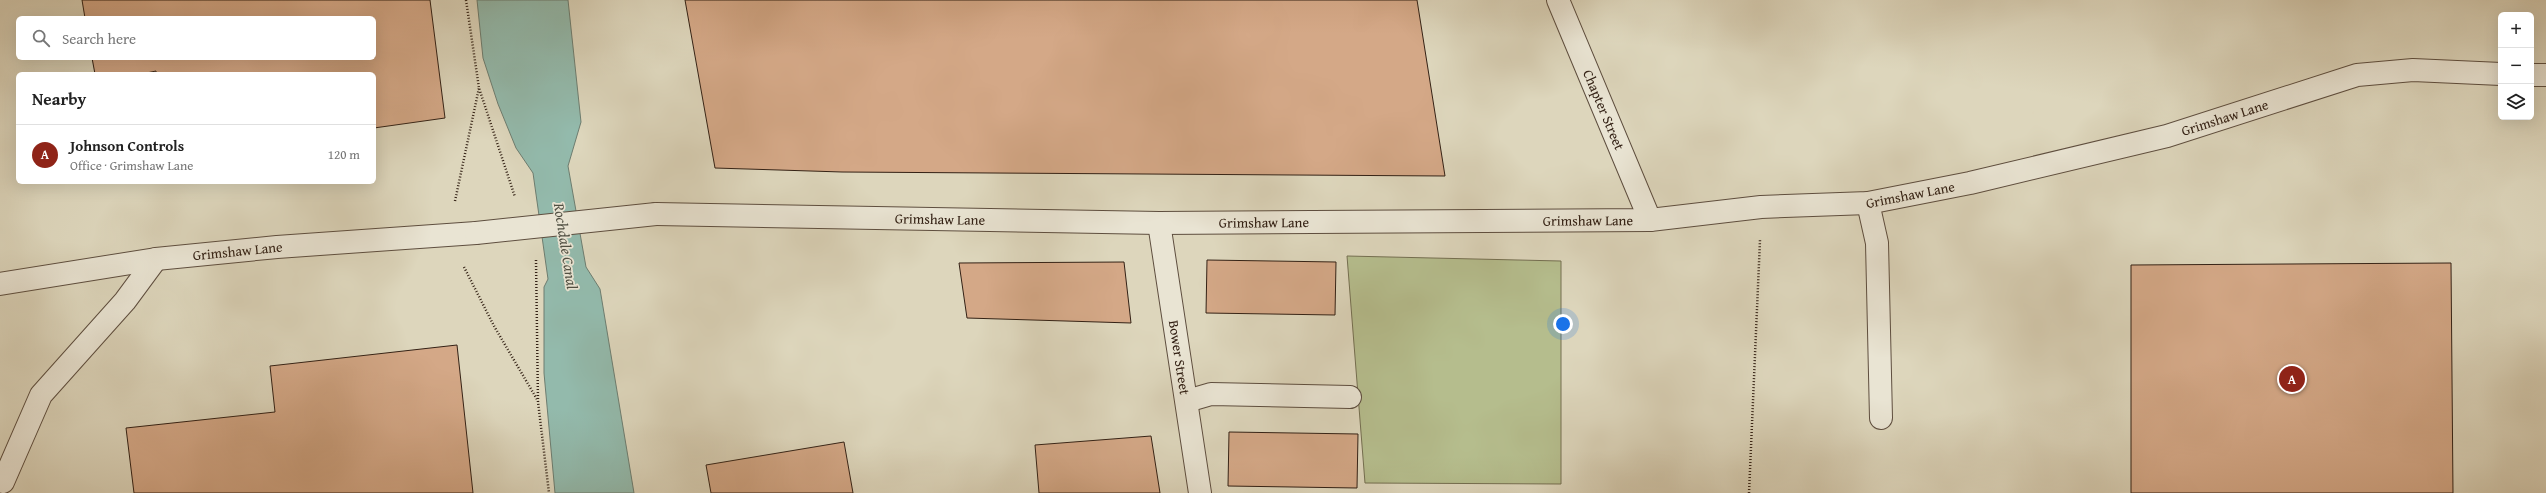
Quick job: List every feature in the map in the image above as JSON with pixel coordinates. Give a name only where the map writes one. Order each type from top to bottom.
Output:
[{"type":"street","name":"Chapter Street","points":[[1558,0],[1650,220]]},
{"type":"street","name":"Grimshaw Lane","points":[[0,284],[156,259],[277,247],[476,233],[656,214],[1159,223],[1650,220],[1762,207],[1868,203],[1970,183],[2167,136],[2357,75],[2413,70],[2498,74]]},
{"type":"street","points":[[2534,75],[2546,76]]},
{"type":"street","points":[[1868,203],[1877,243],[1881,418]]},
{"type":"street","name":"Bower Street","points":[[1159,223],[1200,493]]},
{"type":"street","points":[[3,485],[42,395],[124,301],[156,259]]},
{"type":"street","points":[[1187,401],[1211,394],[1350,397]]},
{"type":"street","points":[[0,449],[3,485]]},
{"type":"path","points":[[466,0],[479,88],[516,200]]},
{"type":"path","points":[[479,88],[448,235],[494,326],[538,402]]},
{"type":"path","points":[[1750,493],[1762,207]]},
{"type":"path","points":[[534,253],[536,260],[538,331],[538,402],[548,493]]},
{"type":"green space","points":[[1347,256],[1561,261],[1561,484],[1365,483]]},
{"type":"water","name":"Rochdale Canal","points":[[477,0],[568,0],[581,122],[568,166],[586,267],[600,289],[634,493],[555,493],[544,373],[544,287],[548,279],[533,173],[516,148],[498,104],[483,58]]},
{"type":"building","points":[[82,0],[430,0],[445,118],[376,128],[376,72],[95,72],[92,60],[376,60],[376,16],[85,16]]},
{"type":"building","points":[[685,0],[1417,0],[1445,176],[842,172],[715,168]]},
{"type":"building","points":[[1207,260],[1336,262],[1335,315],[1206,313]]},
{"type":"building","points":[[1124,262],[1131,323],[967,318],[959,263]]},
{"type":"building","points":[[2451,263],[2453,493],[2131,493],[2131,265]]},
{"type":"building","points":[[457,345],[473,493],[134,493],[126,428],[275,412],[270,366]]},
{"type":"building","points":[[1229,432],[1358,434],[1357,488],[1228,486]]},
{"type":"building","points":[[1151,436],[1160,493],[1039,493],[1035,445]]},
{"type":"building","points":[[844,442],[853,493],[711,493],[706,465]]},
{"type":"place","name":"Johnson Controls","points":[[2292,379]]}]
